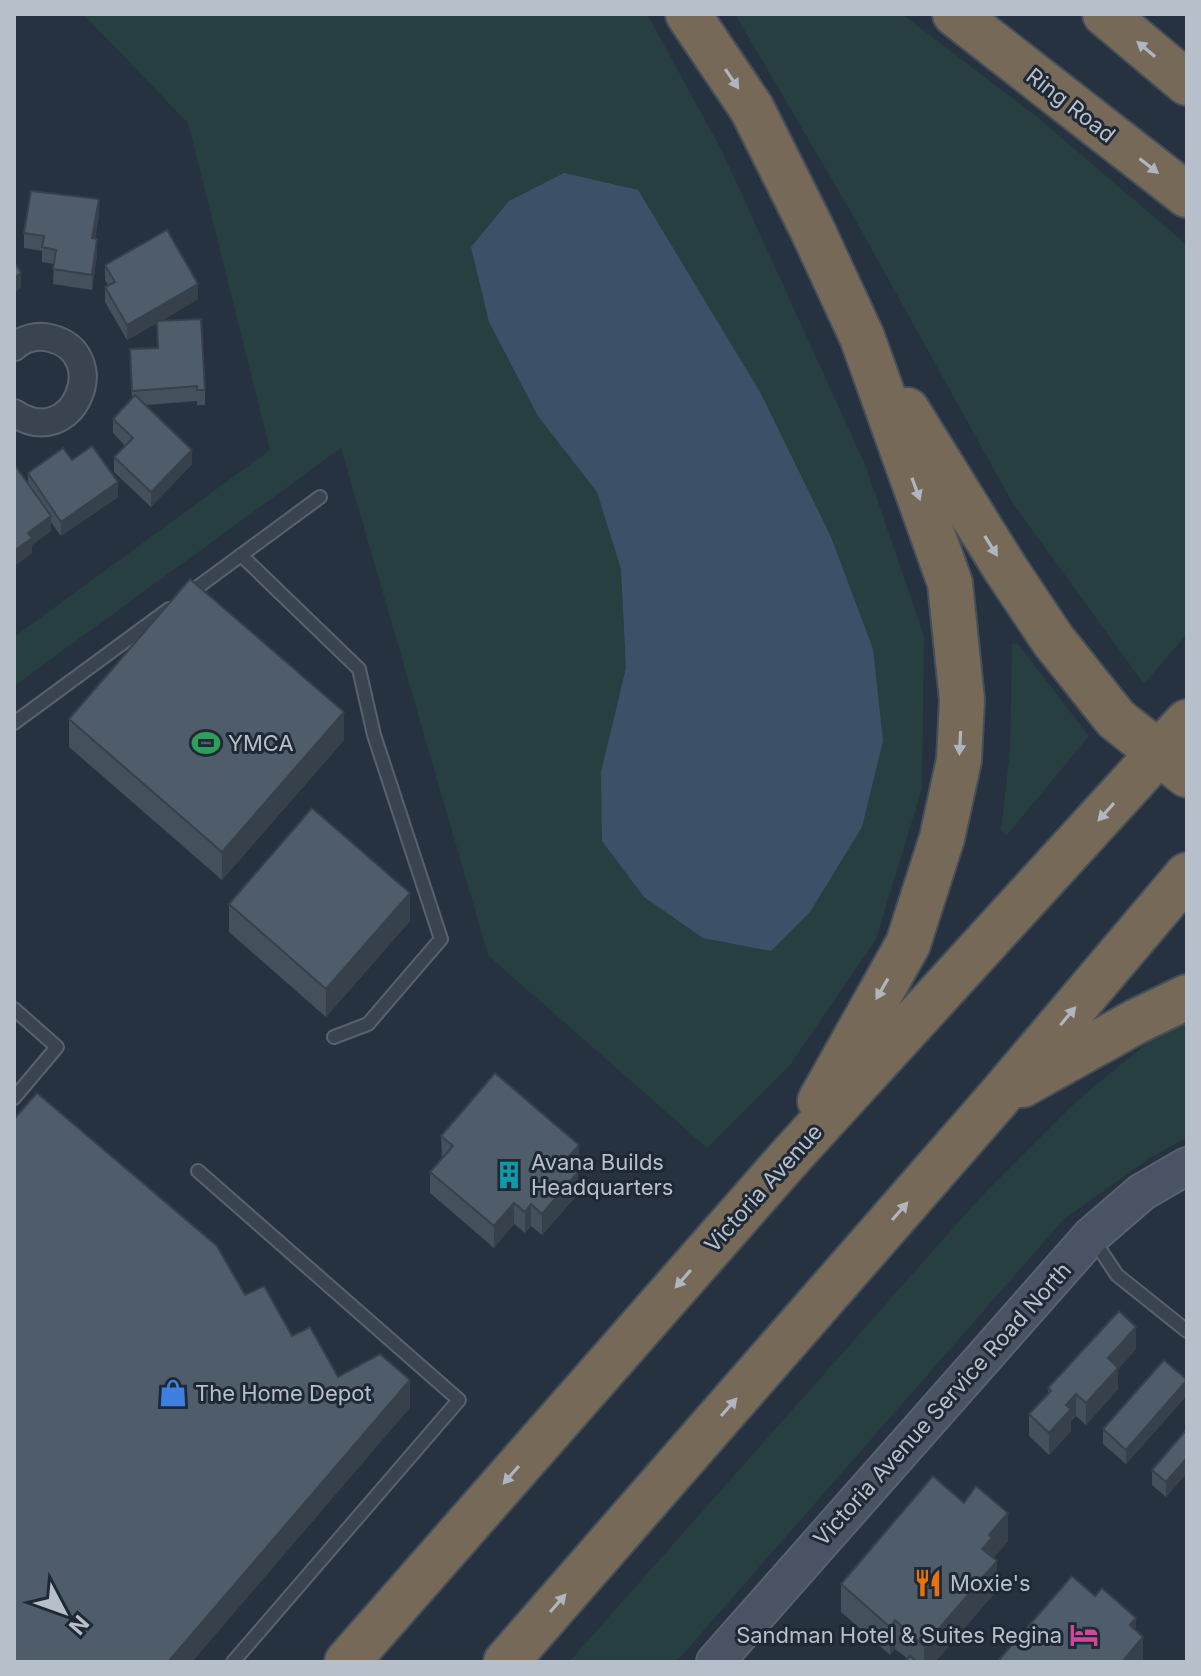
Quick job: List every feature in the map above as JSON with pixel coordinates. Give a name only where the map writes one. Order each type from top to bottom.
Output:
[{"type":"highway","points":[[688,14],[752,109],[862,337],[950,583],[962,700],[959,760],[942,838],[908,944],[859,1027],[790,1157]]},
{"type":"highway","name":"Ring Road","points":[[955,14],[1187,195]]},
{"type":"highway","points":[[1105,14],[1187,83]]},
{"type":"highway","points":[[862,337],[1053,640],[1116,719],[1173,764]]},
{"type":"highway","name":"Victoria Avenue","points":[[347,1662],[790,1157],[1173,764],[1187,722]]},
{"type":"highway","points":[[506,1662],[999,1097],[1187,875]]},
{"type":"highway","points":[[999,1097],[1187,997]]},
{"type":"street","points":[[14,347],[32,337],[47,337],[60,342],[72,350],[83,376],[82,390],[76,403],[55,420],[29,421],[14,413]]},
{"type":"street","name":"Victoria Avenue Service Road North","points":[[715,1662],[1091,1236],[1142,1192],[1187,1166]]},
{"type":"lane","points":[[14,723],[320,497]]},
{"type":"lane","points":[[241,555],[359,669],[374,735],[441,939],[368,1024],[334,1037]]},
{"type":"lane","points":[[14,1009],[57,1047],[14,1098]]},
{"type":"lane","points":[[198,1171],[459,1400],[233,1662]]},
{"type":"lane","points":[[1091,1236],[1117,1275],[1187,1331]]},
{"type":"green space","points":[[83,14],[647,14],[722,151],[866,467],[924,636],[922,788],[876,939],[790,1065],[707,1148],[488,955],[341,448],[14,686],[14,637],[270,450],[188,123]]},
{"type":"green space","points":[[735,14],[902,14],[1037,117],[1187,245],[1187,634],[1144,684],[1012,502],[851,212]]},
{"type":"green space","points":[[1012,643],[1018,644],[1089,736],[1007,835],[1001,830],[1010,750]]},
{"type":"green space","points":[[1187,1021],[1187,1137],[1150,1158],[1064,1219],[676,1662],[569,1662],[979,1199],[1078,1100],[1153,1038]]},
{"type":"water","points":[[564,173],[638,190],[760,392],[831,537],[873,649],[883,741],[862,827],[810,912],[771,951],[703,938],[644,897],[602,841],[601,772],[626,668],[621,569],[597,492],[538,416],[489,322],[471,247],[509,201]]},
{"type":"building","points":[[31,191],[99,199],[92,238],[97,239],[92,275],[53,269],[56,250],[42,247],[44,236],[24,233]]},
{"type":"building","points":[[167,230],[198,284],[127,325],[105,287],[115,282],[105,265]]},
{"type":"building","points":[[14,262],[21,273],[14,278]]},
{"type":"building","points":[[201,319],[205,390],[197,390],[197,386],[132,391],[130,349],[158,348],[157,321]]},
{"type":"building","points":[[135,395],[192,450],[151,492],[114,457],[133,438],[113,419]]},
{"type":"building","points":[[92,446],[118,482],[61,522],[28,473],[63,448],[72,460]]},
{"type":"building","points":[[14,464],[51,516],[28,533],[32,538],[14,551]]},
{"type":"building","name":"YMCA","points":[[190,579],[344,712],[222,852],[69,719]]},
{"type":"building","points":[[312,808],[410,893],[326,989],[229,904]]},
{"type":"building","name":"Avana Builds Headquarters","points":[[495,1073],[579,1145],[565,1161],[578,1172],[542,1214],[531,1204],[525,1212],[514,1203],[494,1226],[430,1172],[453,1146],[441,1136]]},
{"type":"building","name":"The Home Depot","points":[[37,1093],[217,1246],[245,1295],[264,1286],[292,1336],[310,1327],[338,1377],[380,1354],[410,1380],[168,1662],[14,1662],[14,1119]]},
{"type":"building","points":[[1119,1311],[1136,1327],[1108,1358],[1118,1368],[1086,1403],[1076,1394],[1066,1405],[1071,1409],[1049,1433],[1029,1414],[1051,1391],[1048,1388]]},
{"type":"building","points":[[1164,1360],[1187,1380],[1126,1450],[1103,1429]]},
{"type":"building","points":[[1187,1429],[1187,1458],[1166,1482],[1152,1470]]},
{"type":"building","name":"Moxie's","points":[[933,1476],[964,1503],[976,1486],[1008,1513],[989,1535],[992,1538],[982,1549],[997,1561],[924,1646],[895,1620],[890,1627],[841,1584]]},
{"type":"building","points":[[1072,1576],[1095,1596],[1102,1588],[1136,1618],[1130,1625],[1143,1637],[1122,1662],[997,1662]]},
{"type":"place","name":"YMCA","points":[[206,743]]},
{"type":"place","name":"Avana Builds Headquarters","points":[[509,1175]]},
{"type":"place","name":"The Home Depot","points":[[173,1393]]},
{"type":"place","name":"Moxie's","points":[[928,1583]]},
{"type":"place","name":"Sandman Hotel & Suites Regina","points":[[1084,1635]]}]
